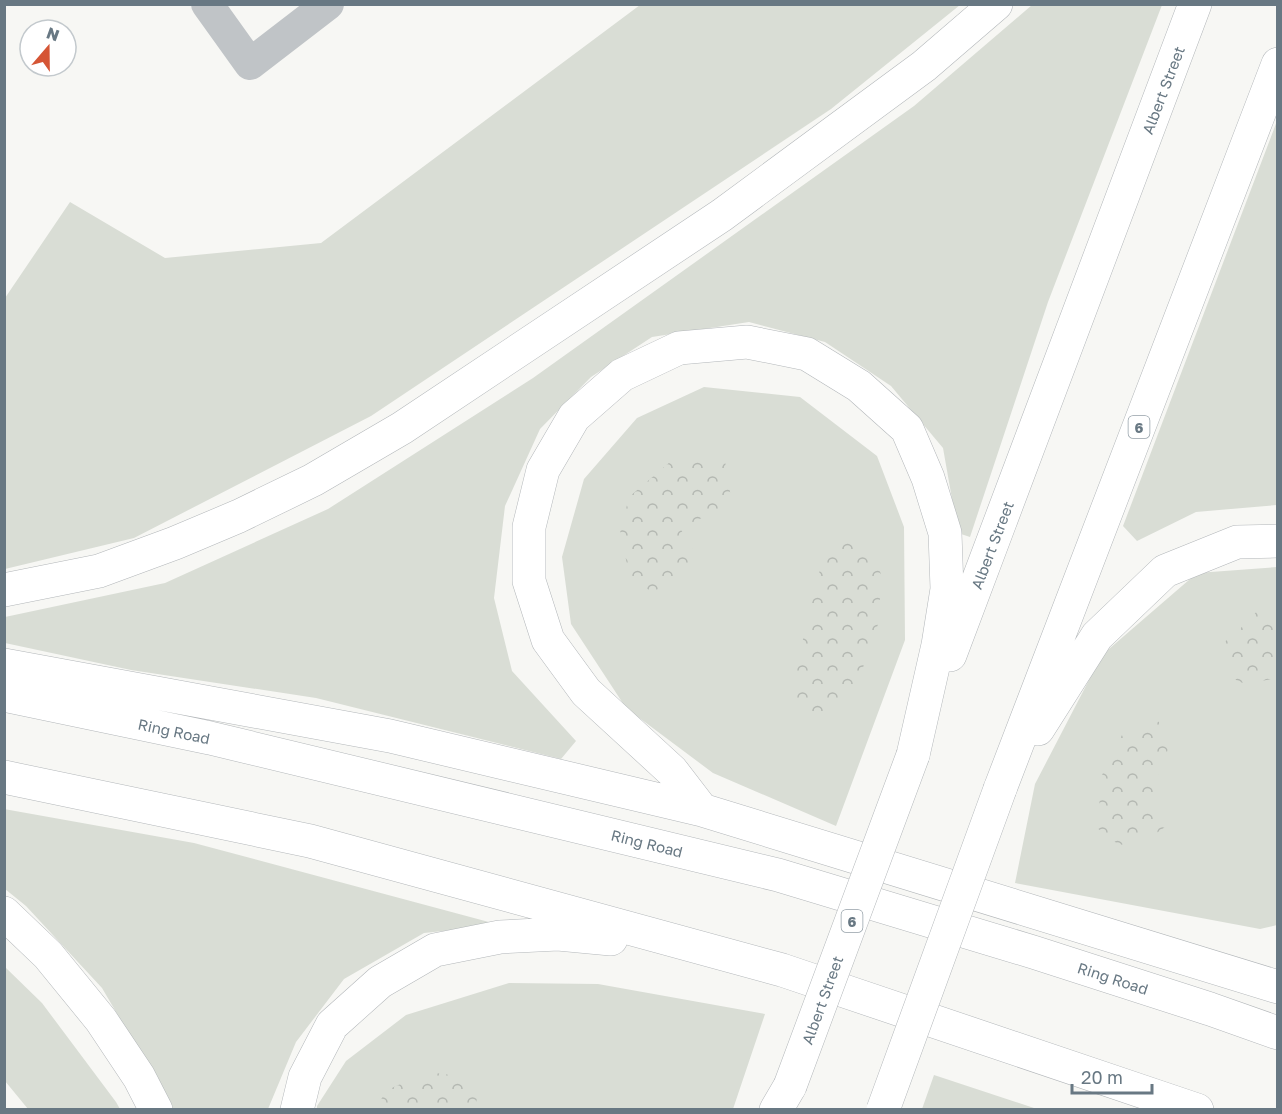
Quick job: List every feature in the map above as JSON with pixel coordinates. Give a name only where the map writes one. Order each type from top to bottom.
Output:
[{"type":"highway","points":[[4,590],[99,571],[175,543],[239,516],[313,480],[402,428],[722,215],[924,66],[996,4]]},
{"type":"highway","name":"Albert Street","points":[[783,1098],[1195,4]]},
{"type":"highway","name":"6","points":[[883,1110],[1000,789],[1278,64]]},
{"type":"highway","points":[[702,810],[672,771],[586,692],[548,640],[529,581],[530,527],[543,470],[574,417],[622,375],[679,348],[747,342],[807,354],[859,386],[907,429],[928,478],[945,533],[947,590],[938,645],[913,755]]},
{"type":"highway","points":[[1000,789],[1097,636],[1165,571],[1237,542],[1278,541]]},
{"type":"highway","points":[[4,665],[390,736],[702,810],[1278,987]]},
{"type":"highway","name":"Ring Road","points":[[4,695],[210,738],[778,875],[1033,952],[1278,1033]]},
{"type":"highway","points":[[4,777],[310,841],[782,970],[1197,1110]]},
{"type":"highway","points":[[4,913],[48,954],[101,1020],[139,1077],[156,1110]]},
{"type":"highway","points":[[297,1110],[305,1077],[332,1026],[380,982],[435,950],[500,937],[558,934],[649,942],[782,970]]},
{"type":"highway","points":[[1236,974],[1278,962]]},
{"type":"street","points":[[207,4],[250,63],[328,4]]},
{"type":"green space","points":[[640,5],[960,5],[831,109],[371,416],[134,538],[5,569],[5,298],[70,202],[165,258],[321,243]]},
{"type":"green space","points":[[1032,5],[1162,5],[1048,302],[970,537],[958,533],[943,448],[891,386],[825,342],[749,322],[652,337],[591,377],[540,429],[505,506],[494,598],[512,671],[576,741],[561,759],[316,698],[131,670],[5,643],[5,617],[165,583],[328,509],[533,378],[914,106]]},
{"type":"green space","points":[[1277,121],[1277,505],[1196,512],[1137,541],[1123,526]]},
{"type":"green space","points":[[704,387],[800,397],[877,456],[904,527],[905,640],[836,826],[713,773],[626,708],[571,624],[562,557],[584,479],[637,418]]},
{"type":"green space","points":[[724,455],[732,504],[680,528],[698,559],[688,575],[669,582],[652,593],[629,573],[620,533],[629,497],[670,462]]},
{"type":"green space","points":[[846,534],[873,556],[881,574],[879,621],[867,659],[846,702],[824,720],[793,700],[798,660],[824,553]]},
{"type":"green space","points":[[1277,567],[1277,925],[1260,929],[1015,883],[1035,784],[1102,655],[1197,573]]},
{"type":"green space","points":[[1262,606],[1277,606],[1277,678],[1245,684],[1236,680],[1218,647],[1237,632]]},
{"type":"green space","points":[[1157,720],[1171,737],[1162,772],[1154,777],[1155,806],[1168,825],[1145,841],[1119,845],[1097,828],[1102,775],[1124,731]]},
{"type":"green space","points":[[4,809],[194,843],[500,925],[424,933],[344,979],[296,1042],[268,1109],[173,1109],[102,988],[26,906],[5,889]]},
{"type":"green space","points":[[5,967],[42,1003],[120,1109],[28,1109],[5,1081]]},
{"type":"green space","points":[[509,983],[598,984],[765,1014],[733,1109],[317,1110],[317,1106],[346,1061],[406,1015]]},
{"type":"green space","points":[[428,1072],[474,1078],[479,1092],[474,1109],[375,1109],[387,1090]]},
{"type":"green space","points":[[934,1075],[1037,1109],[922,1109]]}]
